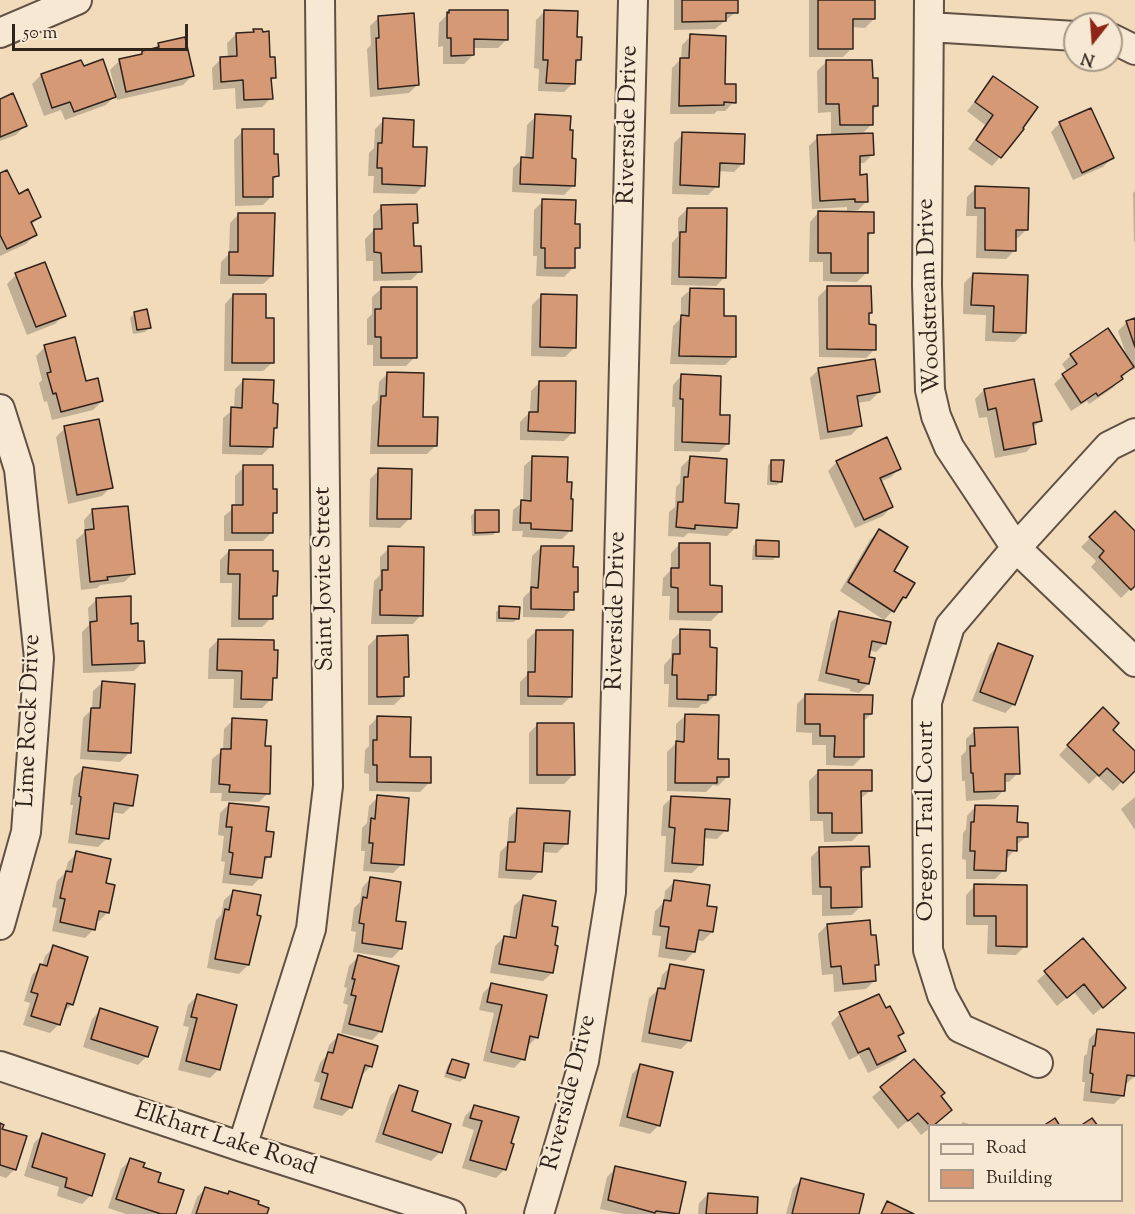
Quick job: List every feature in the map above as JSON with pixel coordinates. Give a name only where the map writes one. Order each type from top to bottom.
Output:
[{"type":"street","points":[[0,33],[77,0]]},
{"type":"street","name":"Saint Jovite Street","points":[[242,1147],[311,929],[328,786],[320,0]]},
{"type":"street","name":"Riverside Drive","points":[[539,1214],[584,1061],[610,892],[633,0]]},
{"type":"street","points":[[929,14],[1063,34]]},
{"type":"street","name":"Woodstream Drive","points":[[929,14],[927,285],[930,390],[936,416],[949,447],[1016,548],[1135,662]]},
{"type":"street","name":"Lime Rock Drive","points":[[0,409],[19,469],[39,658],[26,832],[0,925]]},
{"type":"street","name":"Oregon Trail Court","points":[[1038,1063],[960,1028],[942,995],[928,950],[927,702],[950,626],[1016,548],[1109,446],[1135,433]]},
{"type":"street","name":"Elkhart Lake Road","points":[[0,1066],[452,1214]]},
{"type":"building","points":[[682,0],[738,0],[738,13],[726,13],[726,21],[682,22]]},
{"type":"building","points":[[818,0],[875,0],[875,19],[853,19],[853,49],[818,49]]},
{"type":"building","points":[[449,10],[508,10],[508,40],[474,39],[474,55],[451,56],[451,38],[447,38],[447,12],[449,13]]},
{"type":"building","points":[[544,10],[578,11],[577,37],[582,37],[581,60],[576,60],[575,84],[546,83],[548,60],[543,60]]},
{"type":"building","points":[[414,13],[419,85],[378,89],[376,38],[379,38],[378,16]]},
{"type":"building","points":[[253,29],[269,31],[270,57],[275,57],[276,78],[271,78],[273,99],[244,100],[243,80],[221,82],[220,57],[237,56],[236,33],[254,32]]},
{"type":"building","points":[[690,34],[726,36],[725,84],[736,84],[736,103],[679,106],[680,58],[689,58]]},
{"type":"building","points":[[185,37],[194,76],[126,92],[119,59],[142,54],[142,51],[159,47],[158,43]]},
{"type":"building","points":[[103,59],[116,97],[74,112],[70,102],[52,108],[41,74],[81,60],[84,66]]},
{"type":"building","points":[[826,60],[872,60],[873,78],[878,78],[878,106],[873,106],[873,125],[840,125],[839,104],[826,104]]},
{"type":"building","points":[[993,76],[1038,107],[1001,158],[976,140],[993,115],[975,102]]},
{"type":"building","points":[[13,93],[27,126],[0,137],[0,99]]},
{"type":"building","points":[[1091,108],[1114,158],[1082,173],[1059,122]]},
{"type":"building","points":[[535,114],[571,116],[572,158],[576,159],[575,186],[520,184],[521,157],[533,158]]},
{"type":"building","points":[[383,118],[414,120],[413,147],[427,147],[425,186],[382,184],[382,168],[377,168],[378,143],[382,143]]},
{"type":"building","points":[[242,129],[274,129],[274,154],[278,154],[279,176],[273,177],[273,197],[243,197]]},
{"type":"building","points":[[682,132],[745,134],[744,164],[720,163],[719,187],[680,185]]},
{"type":"building","points":[[873,133],[874,155],[860,156],[860,175],[867,174],[868,202],[855,202],[855,199],[820,201],[817,135]]},
{"type":"building","points":[[7,170],[19,194],[28,189],[41,217],[31,222],[37,235],[7,249],[0,235],[0,173]]},
{"type":"building","points":[[975,186],[1029,188],[1028,230],[1016,230],[1016,251],[985,250],[985,208],[975,208]]},
{"type":"building","points":[[542,199],[576,200],[575,224],[580,224],[580,248],[575,248],[575,268],[545,268],[545,248],[541,248]]},
{"type":"building","points":[[417,204],[418,223],[413,223],[414,246],[421,246],[422,272],[382,273],[381,253],[374,252],[374,229],[382,229],[381,205]]},
{"type":"building","points":[[687,208],[727,208],[726,278],[679,277],[680,232],[686,232]]},
{"type":"building","points":[[818,211],[874,212],[874,233],[868,233],[868,273],[831,273],[831,253],[818,253]]},
{"type":"building","points":[[238,213],[275,213],[273,276],[229,275],[229,252],[238,252]]},
{"type":"building","points":[[45,262],[66,316],[36,327],[15,273]]},
{"type":"building","points":[[973,273],[1028,275],[1026,333],[993,332],[994,306],[971,305]]},
{"type":"building","points":[[827,286],[871,286],[872,313],[869,313],[869,324],[876,325],[876,350],[827,349]]},
{"type":"building","points":[[381,287],[417,287],[417,358],[381,358],[381,337],[375,337],[375,309],[381,309]]},
{"type":"building","points":[[690,288],[724,289],[724,316],[736,316],[736,357],[679,356],[681,315],[689,316]]},
{"type":"building","points":[[233,294],[266,294],[266,318],[274,318],[274,363],[232,363]]},
{"type":"building","points":[[541,294],[577,295],[576,348],[540,347]]},
{"type":"building","points":[[147,309],[151,328],[137,330],[134,312]]},
{"type":"building","points":[[1135,318],[1135,347],[1126,321]]},
{"type":"building","points":[[1108,328],[1134,367],[1121,376],[1123,379],[1098,396],[1096,393],[1081,403],[1062,374],[1077,364],[1070,354]]},
{"type":"building","points":[[75,337],[86,381],[98,378],[103,401],[61,412],[47,373],[51,372],[44,345]]},
{"type":"building","points":[[875,359],[880,392],[857,396],[862,426],[828,432],[818,368]]},
{"type":"building","points":[[387,372],[424,373],[423,417],[438,417],[437,446],[378,446],[381,396],[386,396]]},
{"type":"building","points":[[681,374],[721,376],[720,415],[730,415],[729,444],[682,442]]},
{"type":"building","points":[[243,379],[274,380],[273,403],[278,404],[273,447],[230,446],[231,407],[242,408]]},
{"type":"building","points":[[1034,379],[1042,421],[1033,423],[1036,444],[1004,450],[996,408],[988,410],[984,389]]},
{"type":"building","points":[[539,381],[576,381],[575,433],[528,431],[529,412],[538,412]]},
{"type":"building","points":[[99,419],[113,488],[77,495],[64,426]]},
{"type":"building","points":[[887,437],[901,469],[880,478],[893,507],[864,520],[836,461]]},
{"type":"building","points":[[532,456],[568,457],[567,482],[572,482],[571,499],[573,499],[572,531],[531,529],[531,523],[520,523],[521,500],[531,501]]},
{"type":"building","points":[[690,456],[727,459],[725,503],[739,504],[737,528],[695,525],[695,529],[676,527],[678,502],[683,502],[684,477],[688,477]]},
{"type":"building","points":[[771,460],[784,460],[782,482],[771,481]]},
{"type":"building","points":[[243,465],[273,465],[273,489],[277,489],[277,513],[273,513],[273,533],[232,533],[232,505],[243,505]]},
{"type":"building","points":[[378,468],[412,469],[411,519],[377,519]]},
{"type":"building","points":[[128,506],[135,574],[107,577],[108,580],[90,582],[85,530],[94,529],[92,509]]},
{"type":"building","points":[[475,510],[499,510],[499,532],[475,533]]},
{"type":"building","points":[[1115,511],[1135,531],[1135,586],[1131,590],[1099,557],[1104,551],[1089,537]]},
{"type":"building","points":[[879,529],[908,547],[894,571],[915,583],[894,612],[848,582]]},
{"type":"building","points":[[756,540],[779,541],[779,557],[756,556]]},
{"type":"building","points":[[679,543],[710,543],[710,585],[722,586],[722,612],[678,612],[678,588],[671,587],[671,568],[679,568]]},
{"type":"building","points":[[388,546],[424,547],[423,616],[380,615],[382,570],[388,570]]},
{"type":"building","points":[[541,546],[574,546],[573,567],[578,567],[578,592],[574,592],[574,610],[531,609],[531,587],[538,588]]},
{"type":"building","points":[[229,550],[273,550],[273,571],[278,571],[277,596],[273,596],[273,619],[239,619],[240,574],[228,574]]},
{"type":"building","points":[[131,596],[131,624],[138,623],[138,641],[144,641],[145,663],[92,665],[90,622],[97,621],[96,598]]},
{"type":"building","points":[[499,606],[520,607],[519,619],[499,618]]},
{"type":"building","points":[[839,611],[891,622],[886,644],[872,641],[869,657],[875,658],[869,684],[826,673]]},
{"type":"building","points":[[680,629],[710,630],[710,647],[717,648],[716,695],[708,695],[708,700],[677,699],[677,675],[672,675],[673,654],[680,654]]},
{"type":"building","points":[[536,630],[573,630],[572,697],[528,696],[528,672],[535,672]]},
{"type":"building","points":[[408,635],[409,677],[404,677],[404,696],[377,697],[377,636]]},
{"type":"building","points":[[218,639],[274,640],[274,650],[278,650],[277,678],[273,678],[272,700],[241,699],[242,671],[217,670]]},
{"type":"building","points":[[998,643],[1033,656],[1015,705],[980,692]]},
{"type":"building","points":[[102,681],[135,684],[131,753],[88,751],[91,708],[100,708]]},
{"type":"building","points":[[805,694],[873,695],[872,714],[864,714],[864,757],[834,757],[835,736],[820,736],[820,724],[805,724]]},
{"type":"building","points":[[1103,707],[1119,723],[1113,730],[1135,751],[1135,771],[1123,783],[1107,768],[1099,776],[1067,745]]},
{"type":"building","points":[[685,714],[719,715],[718,759],[729,759],[729,777],[717,777],[717,783],[675,783],[676,741],[684,742]]},
{"type":"building","points":[[377,716],[411,717],[410,757],[431,757],[431,783],[377,782],[377,765],[373,765],[373,740],[377,740]]},
{"type":"building","points":[[232,718],[267,720],[265,746],[271,746],[270,794],[229,792],[230,785],[219,784],[221,749],[231,749]]},
{"type":"building","points":[[537,723],[574,723],[575,775],[537,775]]},
{"type":"building","points":[[1018,727],[1020,774],[1005,774],[1005,791],[974,792],[970,746],[975,746],[974,728]]},
{"type":"building","points":[[83,767],[138,775],[133,806],[114,803],[109,839],[76,834]]},
{"type":"building","points":[[818,770],[872,770],[872,791],[861,791],[862,833],[832,833],[832,813],[818,813]]},
{"type":"building","points":[[377,795],[409,798],[404,865],[371,863],[373,843],[369,843],[371,818],[375,819]]},
{"type":"building","points":[[671,796],[730,799],[728,831],[705,829],[703,865],[672,863],[675,828],[669,827]]},
{"type":"building","points":[[229,803],[269,807],[266,831],[274,832],[271,857],[265,857],[262,878],[230,874],[233,853],[229,852],[232,827],[226,827]]},
{"type":"building","points":[[975,805],[1018,806],[1017,822],[1028,823],[1028,837],[1017,837],[1017,851],[1007,850],[1006,871],[974,870],[975,851],[970,851],[971,822],[974,822]]},
{"type":"building","points":[[517,808],[570,811],[568,844],[544,843],[542,872],[506,870],[508,842],[515,842]]},
{"type":"building","points":[[869,846],[870,867],[861,867],[862,907],[831,908],[831,887],[820,887],[819,847]]},
{"type":"building","points":[[76,851],[111,859],[106,883],[115,885],[109,913],[99,911],[95,930],[60,922],[65,899],[60,898],[66,871],[72,872]]},
{"type":"building","points":[[370,877],[401,882],[396,921],[406,922],[402,949],[362,943],[364,924],[359,923],[363,897],[367,898]]},
{"type":"building","points":[[674,880],[710,885],[707,906],[717,907],[713,932],[699,930],[695,952],[666,948],[669,927],[660,926],[664,900],[671,901]]},
{"type":"building","points":[[974,884],[1027,885],[1027,947],[996,946],[996,916],[974,916]]},
{"type":"building","points":[[233,890],[261,895],[257,915],[261,916],[249,965],[215,959],[225,909],[229,910]]},
{"type":"building","points":[[523,895],[556,901],[552,926],[558,927],[555,945],[558,946],[553,973],[499,964],[504,936],[516,938]]},
{"type":"building","points":[[870,920],[871,935],[876,935],[879,965],[875,965],[876,981],[843,984],[841,966],[831,967],[827,924]]},
{"type":"building","points":[[1083,938],[1126,988],[1103,1008],[1084,984],[1067,998],[1044,971]]},
{"type":"building","points":[[53,945],[88,957],[73,1005],[67,1003],[60,1025],[31,1016],[38,994],[31,992],[40,964],[47,966]]},
{"type":"building","points":[[358,955],[399,966],[382,1032],[349,1024],[356,996],[351,995]]},
{"type":"building","points":[[670,964],[704,970],[691,1041],[649,1033],[658,988],[665,989]]},
{"type":"building","points":[[491,983],[547,995],[538,1038],[530,1036],[525,1060],[491,1052],[502,1005],[487,1002]]},
{"type":"building","points":[[197,994],[237,1005],[220,1070],[186,1061],[197,1018],[191,1017]]},
{"type":"building","points":[[879,994],[886,1008],[890,1006],[904,1033],[898,1036],[906,1051],[877,1065],[869,1048],[858,1053],[839,1012]]},
{"type":"building","points":[[100,1008],[158,1027],[148,1057],[91,1039]]},
{"type":"building","points":[[1097,1029],[1135,1033],[1135,1076],[1127,1075],[1124,1096],[1091,1092],[1093,1074],[1090,1073]]},
{"type":"building","points":[[338,1034],[378,1046],[372,1067],[365,1065],[352,1108],[321,1099],[328,1074],[322,1072],[328,1052],[333,1053]]},
{"type":"building","points":[[452,1059],[469,1064],[465,1078],[447,1073]]},
{"type":"building","points":[[914,1059],[945,1093],[941,1096],[952,1110],[935,1124],[928,1124],[918,1113],[908,1121],[880,1087]]},
{"type":"building","points":[[640,1064],[673,1072],[660,1126],[627,1117]]},
{"type":"building","points":[[399,1085],[418,1091],[412,1111],[451,1124],[442,1153],[383,1134]]},
{"type":"building","points":[[474,1105],[519,1117],[506,1170],[470,1160],[482,1121],[470,1118]]},
{"type":"building","points":[[1055,1118],[1059,1124],[1046,1124]]},
{"type":"building","points":[[1092,1118],[1096,1124],[1083,1124]]},
{"type":"building","points":[[0,1123],[4,1125],[2,1129],[27,1136],[16,1170],[0,1165]]},
{"type":"building","points":[[42,1133],[105,1154],[92,1196],[65,1187],[67,1178],[32,1167]]},
{"type":"building","points":[[130,1158],[145,1163],[143,1167],[161,1173],[158,1182],[184,1190],[176,1214],[161,1214],[116,1199]]},
{"type":"building","points":[[615,1166],[686,1182],[679,1214],[656,1211],[655,1213],[608,1200]]},
{"type":"building","points":[[801,1178],[864,1194],[859,1214],[792,1214]]},
{"type":"building","points":[[205,1187],[228,1194],[229,1191],[259,1201],[258,1204],[269,1208],[267,1214],[196,1214]]},
{"type":"building","points":[[708,1193],[758,1197],[757,1214],[706,1214]]},
{"type":"building","points":[[887,1201],[914,1214],[881,1214]]}]
